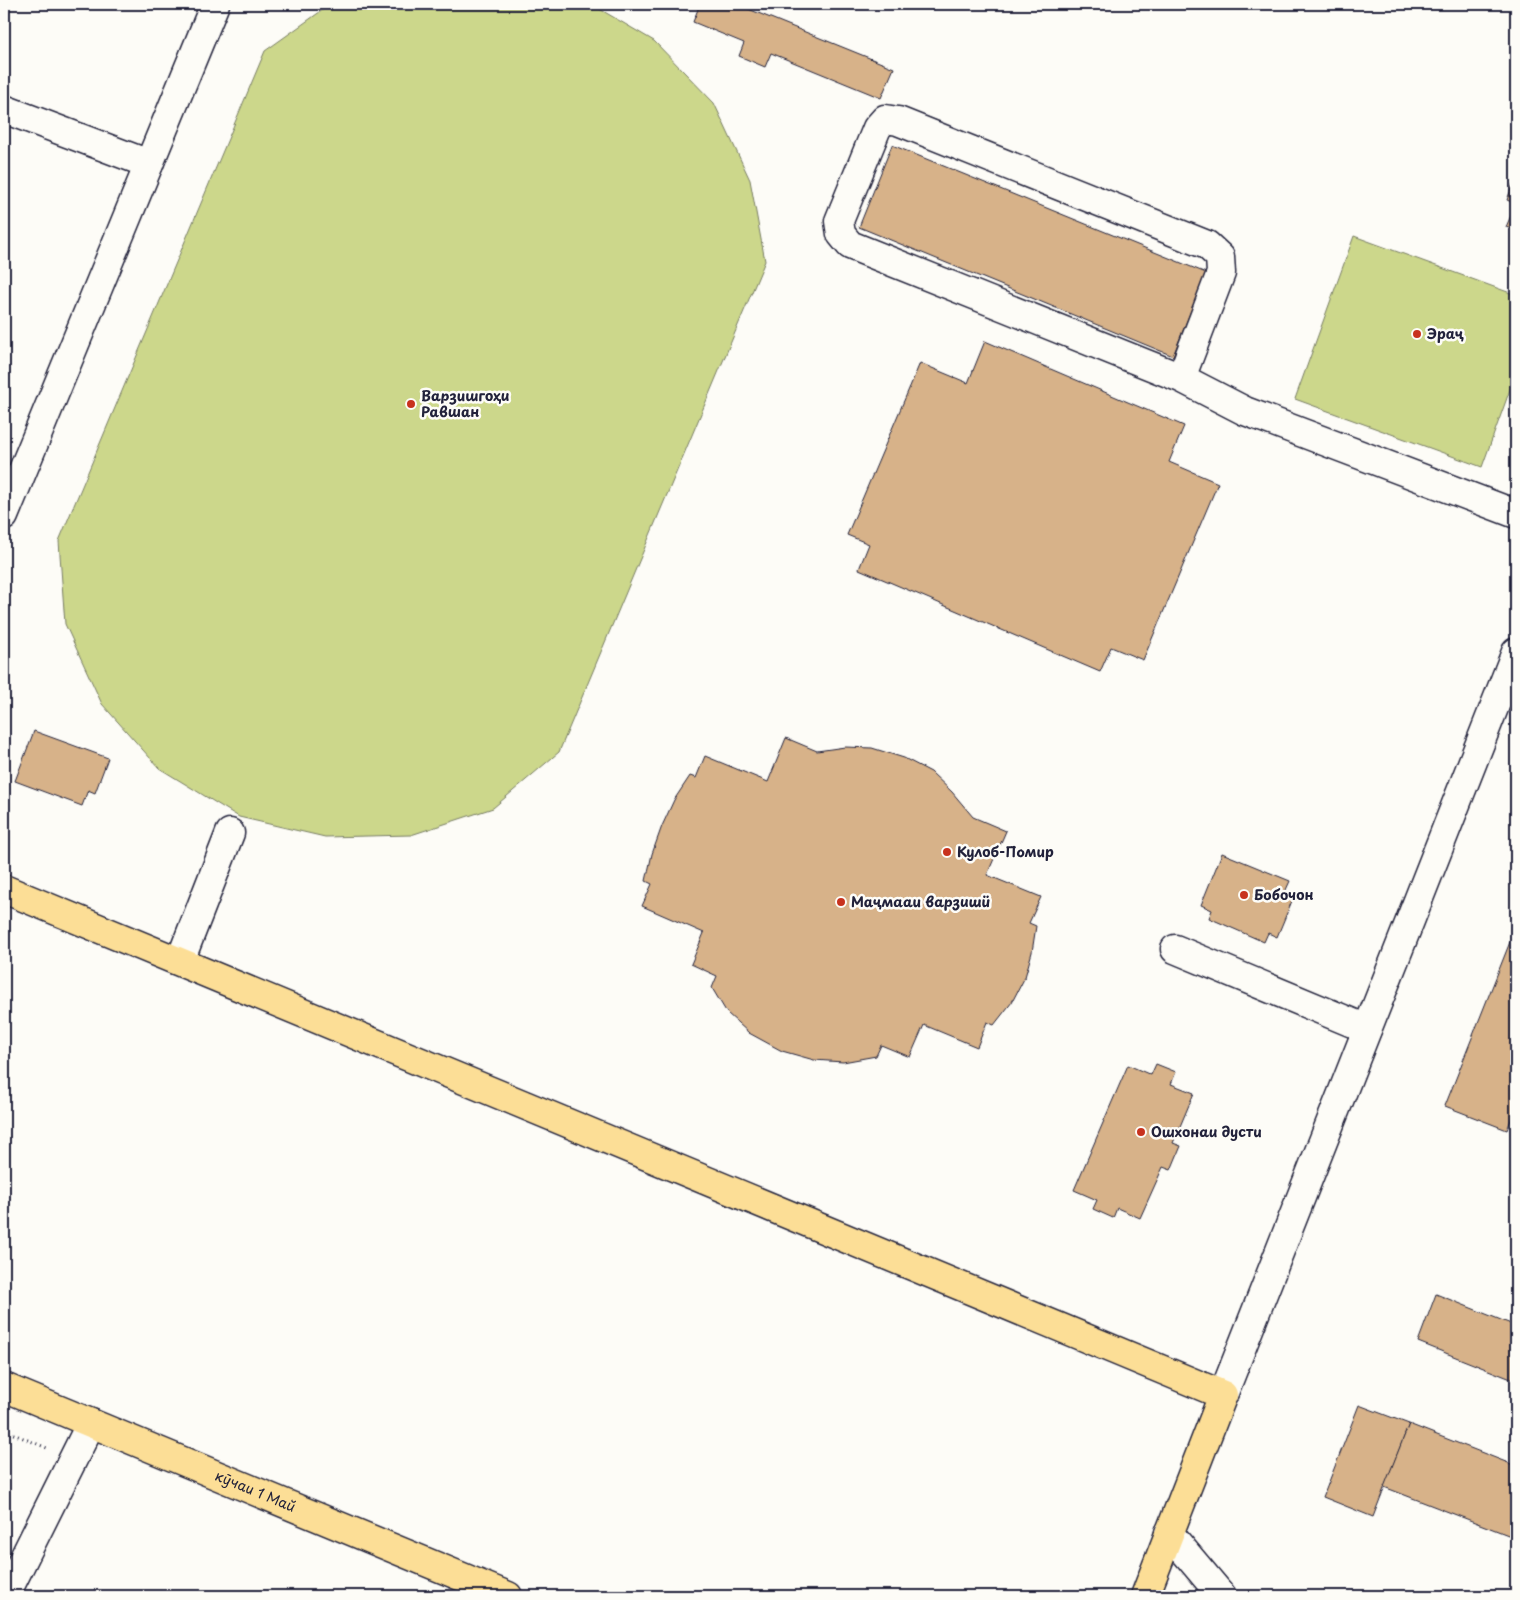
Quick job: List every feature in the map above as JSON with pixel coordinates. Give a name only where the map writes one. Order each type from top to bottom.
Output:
[{"type":"main road","points":[[4,889],[180,960],[1223,1395],[1145,1596]]},
{"type":"main road","name":"кӯчаи 1 Май","points":[[4,1387],[508,1596]]},
{"type":"street","points":[[4,516],[215,4]]},
{"type":"street","points":[[4,109],[149,164]]},
{"type":"street","points":[[1181,378],[1221,273],[1220,258],[1207,245],[898,120],[885,119],[877,128],[839,221],[841,234],[850,245],[1181,378],[1245,410],[1516,514]]},
{"type":"street","points":[[1223,1395],[1516,652]]},
{"type":"street","points":[[180,960],[230,833]]},
{"type":"street","points":[[1175,949],[1368,1029]]},
{"type":"street","points":[[5,1596],[91,1423]]},
{"type":"street","points":[[1169,1533],[1222,1596]]},
{"type":"path","points":[[4,1430],[73,1458]]},
{"type":"green space","points":[[331,4],[591,4],[654,41],[714,103],[750,180],[765,261],[559,752],[493,808],[411,835],[325,837],[239,817],[159,768],[102,704],[65,624],[59,541],[265,51]]},
{"type":"green space","name":"Эраҷ","points":[[1354,236],[1516,295],[1516,373],[1482,467],[1295,399]]},
{"type":"building","points":[[700,4],[736,4],[894,68],[881,98],[771,53],[765,67],[739,56],[744,43],[693,22]]},
{"type":"building","points":[[892,145],[1206,273],[1173,356],[859,227]]},
{"type":"building","points":[[1516,176],[1516,204],[1507,200]]},
{"type":"building","points":[[1516,204],[1516,231],[1506,227]]},
{"type":"building","points":[[985,341],[1184,426],[1169,462],[1218,483],[1143,660],[1111,647],[1100,672],[859,569],[869,544],[847,535],[920,363],[968,383]]},
{"type":"building","points":[[34,731],[108,758],[95,793],[88,790],[82,806],[15,781]]},
{"type":"building","name":"Маҷмааи варзишӣ","points":[[786,738],[817,751],[845,747],[872,748],[904,758],[931,772],[952,792],[973,817],[1006,831],[987,875],[1041,897],[1029,923],[1036,926],[1032,952],[1025,977],[1012,1002],[994,1025],[987,1022],[977,1047],[924,1025],[910,1057],[881,1045],[876,1056],[843,1062],[814,1060],[782,1051],[749,1033],[727,1013],[712,988],[717,976],[691,964],[704,933],[642,906],[652,884],[646,881],[652,854],[662,826],[674,800],[690,776],[696,778],[705,756],[768,782]]},
{"type":"building","points":[[1222,853],[1290,881],[1285,892],[1294,896],[1277,937],[1268,933],[1264,942],[1209,918],[1212,910],[1201,905]]},
{"type":"building","points":[[1510,942],[1516,944],[1516,1107],[1507,1130],[1445,1106]]},
{"type":"building","points":[[1156,1064],[1176,1072],[1171,1084],[1194,1093],[1173,1143],[1181,1146],[1171,1170],[1163,1167],[1140,1218],[1117,1208],[1113,1218],[1093,1209],[1097,1200],[1074,1190],[1128,1065],[1151,1075]]},
{"type":"building","points":[[1436,1294],[1516,1326],[1516,1381],[1418,1342]]},
{"type":"building","points":[[1359,1405],[1409,1424],[1373,1517],[1323,1497]]},
{"type":"building","points":[[1409,1424],[1516,1466],[1516,1538],[1384,1487]]},
{"type":"place","name":"Эраҷ","points":[[1417,334]]},
{"type":"place","name":"Варзишгоҳи Равшан","points":[[411,404]]},
{"type":"place","name":"Кулоб-Помир","points":[[947,852]]},
{"type":"place","name":"Бобочон","points":[[1244,895]]},
{"type":"place","name":"Маҷмааи варзишӣ","points":[[841,902]]},
{"type":"place","name":"Ошхонаи дусти","points":[[1141,1132]]}]
